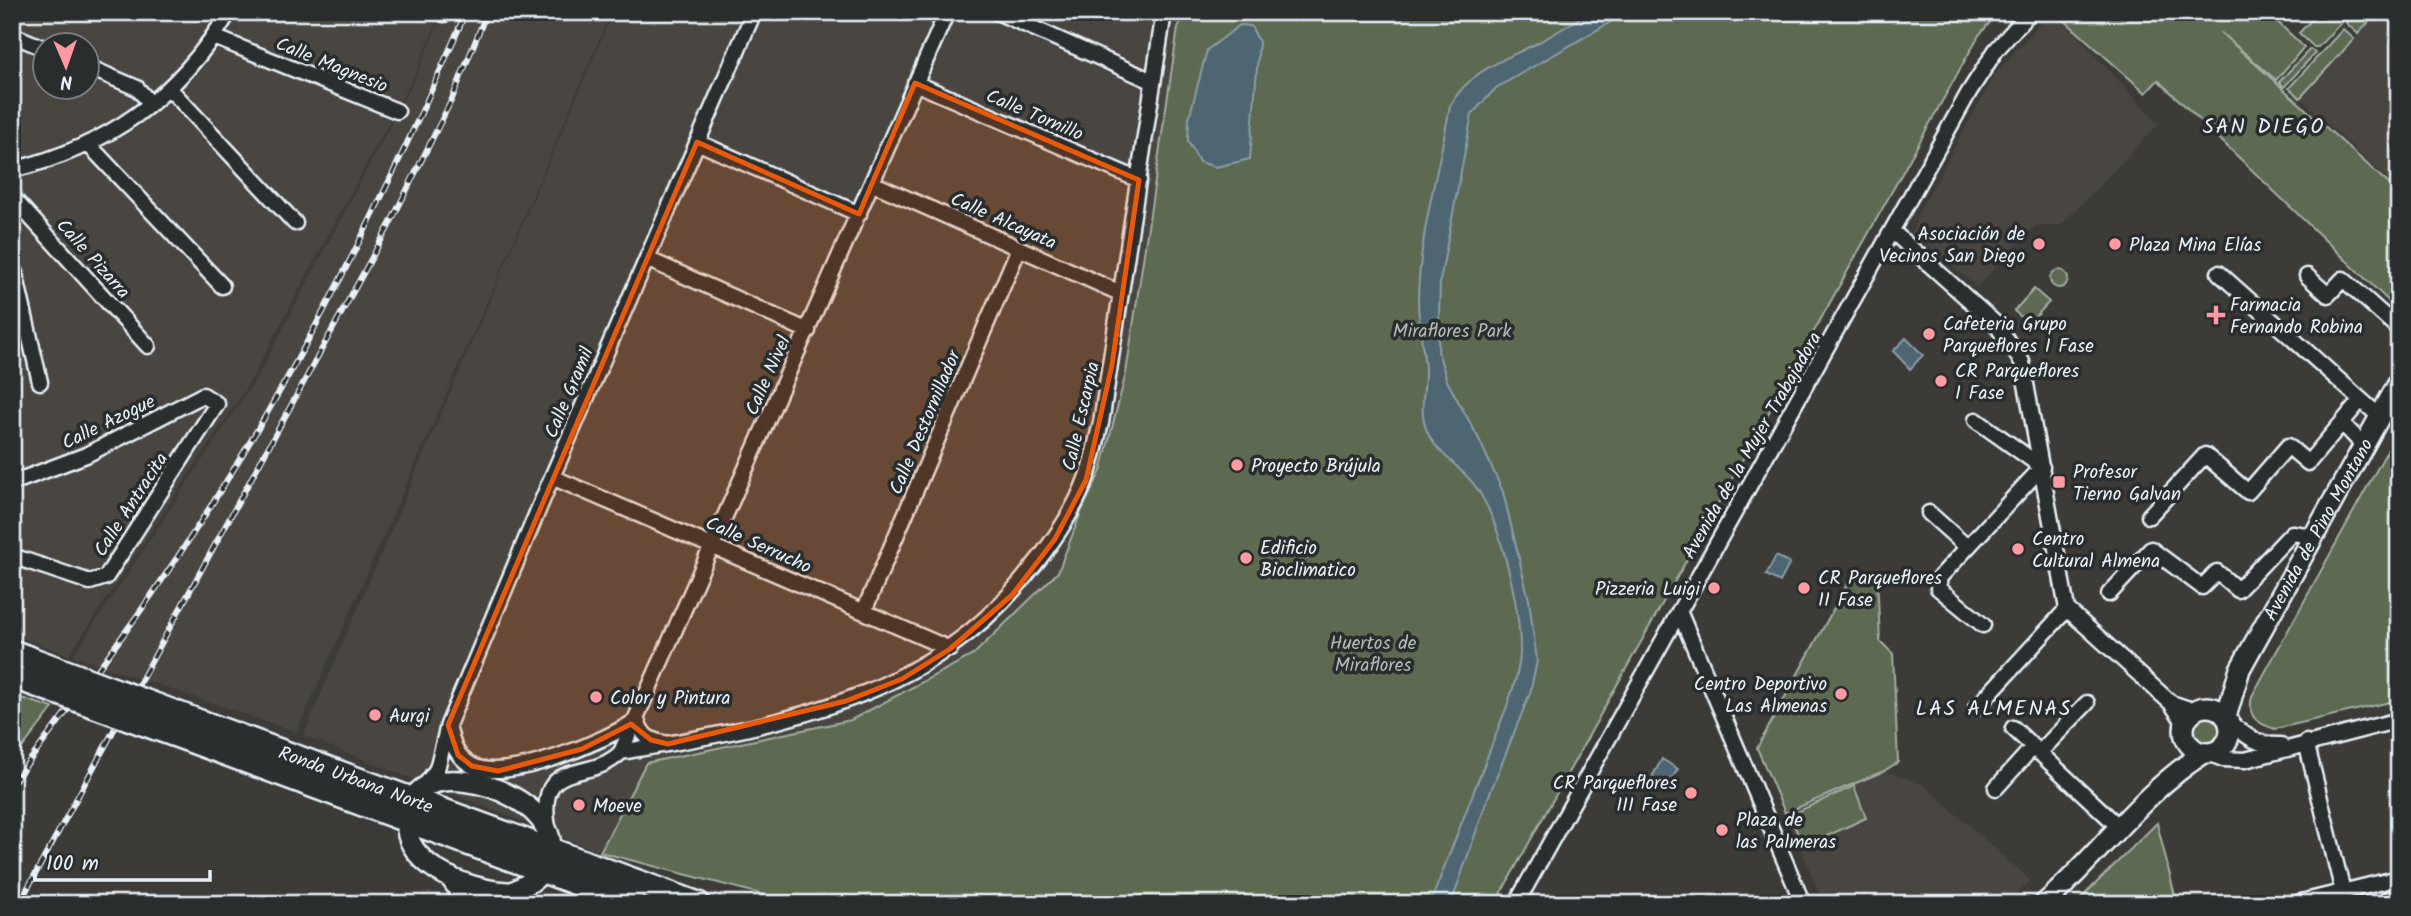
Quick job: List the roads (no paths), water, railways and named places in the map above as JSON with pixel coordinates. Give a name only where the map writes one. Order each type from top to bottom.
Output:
[{"type":"main road","name":"Ronda Urbana Norte","points":[[20,667],[199,733],[548,849],[698,904]]},
{"type":"main road","name":"Ronda Urbana Norte","points":[[548,849],[633,904]]},
{"type":"main road","points":[[2389,904],[2399,902]]},
{"type":"street","points":[[12,170],[48,162],[89,145],[152,104],[196,63],[229,12]]},
{"type":"street","name":"Calle Gramil","points":[[413,803],[436,769],[448,725],[552,477],[754,12]]},
{"type":"street","name":"Calle Nivel","points":[[621,752],[947,12]]},
{"type":"street","points":[[997,12],[1152,81]]},
{"type":"street","name":"Calle Escarpia","points":[[548,849],[545,795],[552,786],[571,773],[615,758],[621,752],[668,744],[846,701],[902,679],[950,649],[1012,595],[1055,539],[1086,480],[1101,423],[1164,12]]},
{"type":"street","name":"Avenida de la Mujer Trabajadora","points":[[1516,904],[1969,92],[1996,50],[2030,12]]},
{"type":"street","points":[[15,36],[32,43]]},
{"type":"street","name":"Calle Magnesio","points":[[214,37],[397,111]]},
{"type":"street","points":[[102,73],[137,88],[152,104]]},
{"type":"street","name":"Calle Tornillo","points":[[915,83],[1139,180]]},
{"type":"street","points":[[169,88],[295,223]]},
{"type":"street","points":[[697,142],[859,214]]},
{"type":"street","points":[[89,145],[222,286]]},
{"type":"street","name":"Calle Alcayata","points":[[872,183],[1120,293]]},
{"type":"street","name":"Calle Pizarra","points":[[12,197],[148,346]]},
{"type":"street","points":[[1893,232],[1995,323],[2022,362],[2067,610],[2171,703],[2182,719],[2192,747],[2223,759],[2245,760],[2399,720]]},
{"type":"street","name":"Calle Destornillador","points":[[864,611],[1019,248]]},
{"type":"street","points":[[646,259],[808,331]]},
{"type":"street","points":[[12,260],[40,382]]},
{"type":"street","points":[[2220,273],[2379,416]]},
{"type":"street","points":[[2308,276],[2328,295],[2343,279],[2399,329]]},
{"type":"street","name":"Avenida de Pino Montano","points":[[2227,719],[2236,677],[2399,382]]},
{"type":"street","name":"Calle Azogue","points":[[12,483],[86,455],[203,395],[217,404]]},
{"type":"street","points":[[2149,516],[2205,455],[2248,492],[2288,446],[2308,463],[2361,400]]},
{"type":"street","name":"Calle Antracita","points":[[12,555],[90,582],[106,577],[217,404]]},
{"type":"street","points":[[1976,419],[2042,467]]},
{"type":"street","points":[[2342,423],[2363,445]]},
{"type":"street","points":[[1983,625],[1938,588],[1940,577],[2042,467]]},
{"type":"street","name":"Calle Serrucho","points":[[552,477],[950,649]]},
{"type":"street","points":[[1929,513],[1967,547]]},
{"type":"street","points":[[2109,594],[2151,549],[2202,587],[2217,572],[2238,590],[2292,533],[2314,536]]},
{"type":"street","points":[[2277,549],[2297,566]]},
{"type":"street","points":[[1976,708],[2067,610]]},
{"type":"street","points":[[1679,611],[1803,904]]},
{"type":"street","name":"Avenida de Pino Montano","points":[[2201,709],[2236,677]]},
{"type":"street","points":[[1996,788],[2087,703]]},
{"type":"street","points":[[2171,703],[2216,709],[2251,740],[2264,745],[2303,743]]},
{"type":"street","points":[[2044,904],[2157,788],[2179,755],[2187,719],[2201,709]]},
{"type":"street","points":[[2157,788],[2206,753],[2217,751],[2227,743],[2230,734],[2227,719]]},
{"type":"street","points":[[448,725],[458,755],[472,766],[498,771],[612,737],[637,720],[641,732],[651,740],[668,744]]},
{"type":"street","points":[[2012,728],[2120,828]]},
{"type":"street","points":[[2303,743],[2343,892]]},
{"type":"street","points":[[491,904],[508,892],[529,883],[548,849],[536,811],[495,790],[455,780],[438,781],[413,803],[410,837],[421,858],[450,877],[480,888],[508,892]]},
{"type":"street","points":[[450,877],[459,890],[461,904]]},
{"type":"street","points":[[2293,904],[2399,878]]},
{"type":"water","points":[[1589,12],[1628,12],[1496,88],[1472,114],[1440,281],[1438,351],[1447,381],[1478,437],[1503,492],[1529,600],[1537,661],[1530,693],[1486,803],[1451,904],[1430,904],[1507,706],[1520,650],[1513,589],[1493,521],[1476,487],[1436,446],[1424,423],[1425,368],[1418,300],[1426,227],[1450,106],[1458,94],[1488,68]]},
{"type":"water","points":[[1240,25],[1251,26],[1259,42],[1250,159],[1216,167],[1199,162],[1188,141],[1189,118],[1207,50]]},
{"type":"water","points":[[1906,338],[1923,355],[1910,369],[1893,351]]},
{"type":"water","points":[[1776,556],[1790,563],[1780,582],[1766,575]]},
{"type":"water","points":[[1662,759],[1678,769],[1667,786],[1652,777]]},
{"type":"railway","points":[[12,784],[153,593],[243,454],[324,310],[362,236],[466,12]]},
{"type":"railway","points":[[19,904],[389,226],[452,99],[487,12]]},
{"type":"place","name":"Asociación de Vecinos San Diego","points":[[2039,244]]},
{"type":"place","name":"Plaza Mina Elías","points":[[2115,244]]},
{"type":"place","name":"Farmacia Fernando Robina","points":[[2216,315]]},
{"type":"place","name":"Cafeteria Grupo Parqueflores I Fase","points":[[1929,334]]},
{"type":"place","name":"CR Parqueflores I Fase","points":[[1941,381]]},
{"type":"place","name":"Proyecto Brújula","points":[[1237,465]]},
{"type":"place","name":"Profesor Tierno Galvan","points":[[2059,482]]},
{"type":"place","name":"Centro Cultural Almena","points":[[2018,549]]},
{"type":"place","name":"Edificio Bioclimatico","points":[[1246,558]]},
{"type":"place","name":"Pizzeria Luigi","points":[[1714,588]]},
{"type":"place","name":"CR Parqueflores II Fase","points":[[1804,588]]},
{"type":"place","name":"Centro Deportivo Las Almenas","points":[[1841,694]]},
{"type":"place","name":"Color y Pintura","points":[[596,697]]},
{"type":"place","name":"Aurgi","points":[[375,715]]},
{"type":"place","name":"CR Parqueflores III Fase","points":[[1691,793]]},
{"type":"place","name":"Moeve","points":[[579,805]]},
{"type":"place","name":"Plaza de las Palmeras","points":[[1722,830]]},
{"type":"district","name":"SAN DIEGO","points":[[2264,126]]},
{"type":"district","name":"LAS ALMENAS","points":[[1994,708]]},
{"type":"park label","name":"Miraflores Park","points":[[1452,330]]},
{"type":"park label","name":"Huertos de Miraflores","points":[[1373,653]]}]
